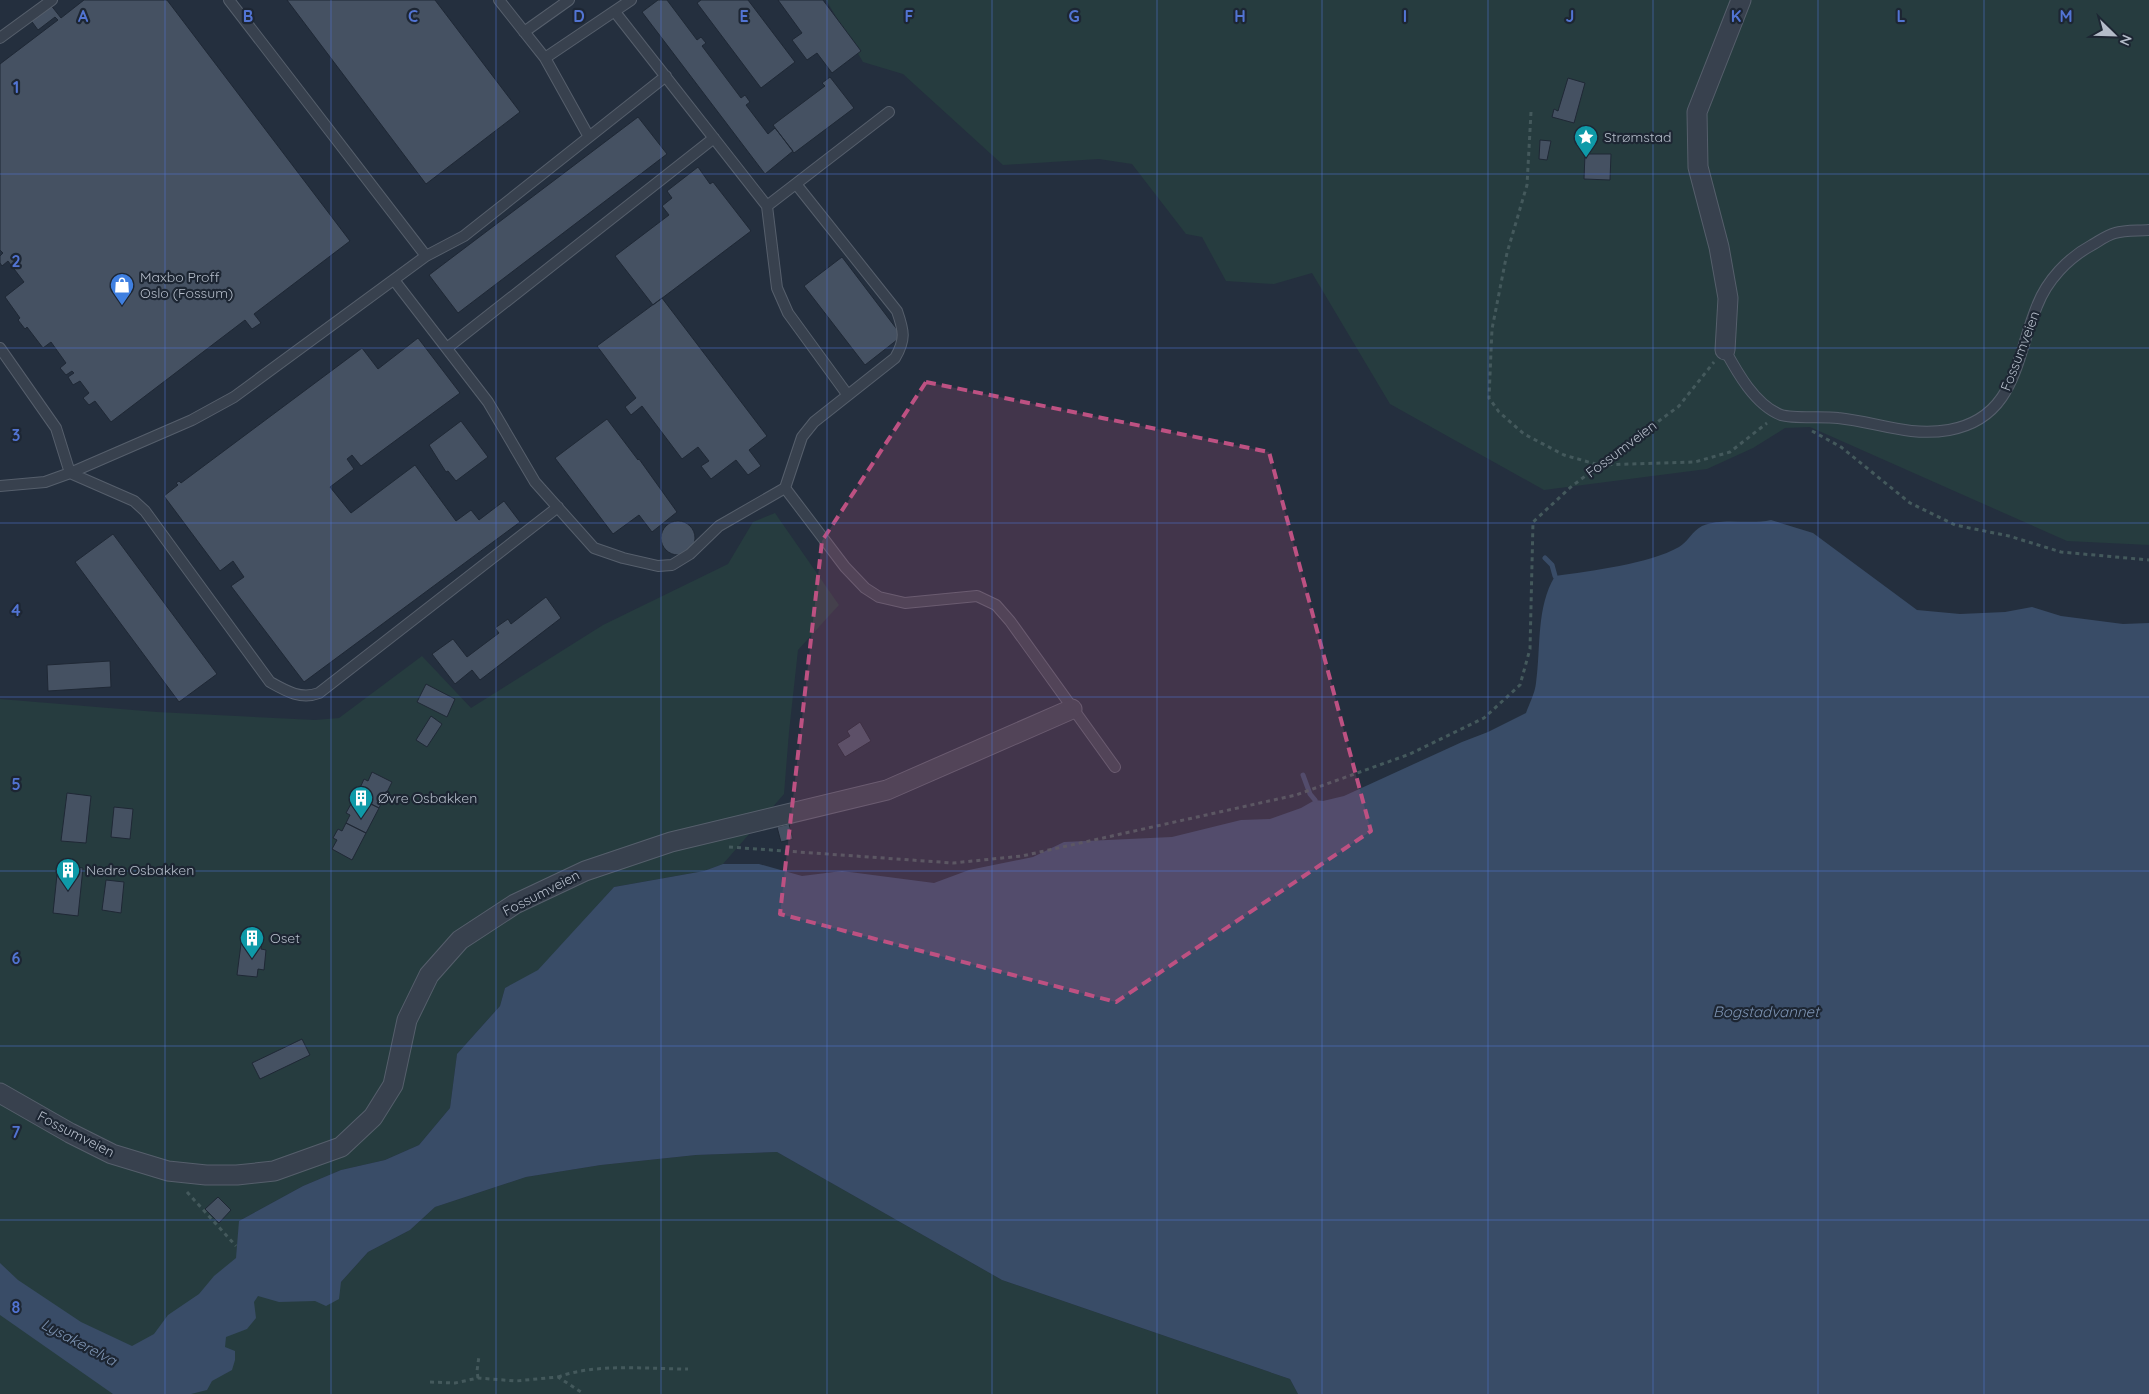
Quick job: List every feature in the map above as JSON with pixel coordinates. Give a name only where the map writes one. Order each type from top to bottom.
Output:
[{"type":"street","points":[[1725,350],[1728,298],[1719,247],[1698,166],[1697,112],[1741,0]]},
{"type":"street","name":"Fossumveien","points":[[0,1093],[70,1134],[112,1154],[168,1170],[206,1175],[237,1175],[274,1171],[341,1147],[373,1117],[393,1085],[407,1020],[429,975],[460,940],[515,904],[585,871],[671,842],[887,790],[1072,709]]},
{"type":"lane","points":[[0,38],[52,0]]},
{"type":"lane","points":[[229,0],[426,256]]},
{"type":"lane","points":[[499,0],[544,58],[589,137]]},
{"type":"lane","points":[[524,32],[568,0]]},
{"type":"lane","points":[[544,58],[631,0]]},
{"type":"lane","points":[[615,12],[767,206],[777,288],[788,313],[848,394]]},
{"type":"lane","points":[[0,486],[44,482],[70,473],[192,420],[234,397],[268,374],[426,256],[464,236],[666,76]]},
{"type":"lane","points":[[767,206],[889,112]]},
{"type":"lane","points":[[447,348],[714,138]]},
{"type":"lane","points":[[394,280],[488,402],[535,482],[594,548],[623,558],[658,566],[672,565],[690,554],[720,526],[785,488],[802,437],[814,422],[895,358],[903,345],[904,330],[897,310],[796,184]]},
{"type":"lane","name":"Fossumveien","points":[[1782,415],[1838,418],[1914,433],[1949,430],[1973,424],[1996,406],[2011,381],[2037,304],[2055,275],[2080,252],[2115,233],[2149,230]]},
{"type":"lane","points":[[0,348],[56,428],[70,473],[134,501],[145,511],[270,682],[286,691],[310,696],[319,694],[558,507]]},
{"type":"lane","points":[[1725,350],[1736,371],[1758,398],[1769,408],[1782,415]]},
{"type":"lane","points":[[785,488],[845,567],[865,588],[879,597],[905,603],[978,596],[996,605],[1010,620],[1115,767]]},
{"type":"path","points":[[1531,112],[1527,186],[1507,253],[1492,329],[1489,398],[1498,412],[1524,434],[1564,455],[1599,465],[1695,462],[1730,452],[1765,424],[1782,415]]},
{"type":"path","name":"Fossumveien","points":[[721,846],[953,863],[1022,856],[1296,795],[1410,754],[1484,718],[1520,685],[1530,649],[1533,522],[1572,486],[1679,406],[1725,350]]},
{"type":"path","points":[[1808,429],[1842,448],[1910,503],[1954,525],[2009,536],[2061,552],[2149,560]]},
{"type":"path","points":[[186,1191],[236,1246]]},
{"type":"path","points":[[478,1378],[476,1371],[479,1356]]},
{"type":"path","points":[[430,1382],[464,1382],[478,1378],[516,1381],[558,1377],[581,1371],[598,1370],[688,1369]]},
{"type":"path","points":[[558,1377],[584,1394]]},
{"type":"highlighted area","points":[[926,382],[1269,452],[1371,831],[1116,1002],[780,914],[822,541]]},
{"type":"green space","points":[[826,0],[2149,0],[2149,545],[2067,541],[1810,427],[1785,428],[1753,448],[1707,469],[1544,490],[1390,404],[1312,273],[1274,284],[1226,281],[1202,237],[1186,234],[1132,164],[1099,159],[1003,165],[903,74],[863,62]]},
{"type":"green space","points":[[775,513],[839,605],[798,650],[784,794],[723,864],[704,871],[614,887],[538,971],[505,988],[500,1006],[457,1054],[450,1108],[419,1145],[385,1160],[341,1170],[303,1186],[239,1221],[341,1282],[368,1252],[410,1230],[435,1207],[526,1177],[601,1165],[696,1155],[777,1152],[1002,1280],[1290,1379],[1298,1394],[0,1394],[0,699],[157,712],[315,720],[339,718],[422,656],[471,708],[603,625],[728,564],[753,522]]},
{"type":"water","name":"Bogstadvannet","points":[[1771,520],[1813,533],[1917,610],[1960,614],[2005,612],[2032,607],[2061,616],[2123,624],[2149,623],[2149,1394],[1298,1394],[1290,1379],[1002,1280],[777,1152],[696,1155],[601,1165],[526,1177],[435,1207],[410,1230],[368,1252],[341,1282],[339,1299],[326,1306],[315,1301],[279,1302],[258,1296],[254,1302],[256,1318],[247,1329],[226,1337],[225,1347],[235,1351],[232,1370],[212,1381],[207,1390],[191,1394],[113,1394],[0,1315],[0,1263],[18,1280],[81,1322],[132,1346],[154,1334],[168,1315],[199,1294],[214,1276],[236,1258],[239,1221],[303,1186],[341,1170],[385,1160],[419,1145],[450,1108],[457,1054],[500,1006],[505,988],[538,970],[614,887],[704,871],[723,864],[759,864],[802,876],[842,871],[934,883],[969,870],[1033,857],[1064,842],[1172,837],[1241,820],[1270,819],[1301,808],[1315,800],[1323,801],[1344,796],[1488,732],[1526,713],[1535,687],[1542,614],[1549,588],[1555,576],[1619,566],[1667,553],[1679,547],[1699,528],[1710,523]]},
{"type":"building","points":[[84,0],[167,0],[350,241],[254,314],[261,323],[252,329],[245,320],[111,422],[95,401],[89,405],[83,398],[89,393],[80,381],[73,385],[68,377],[74,373],[72,371],[66,375],[60,368],[66,363],[51,342],[43,348],[27,327],[25,329],[18,320],[20,318],[5,297],[24,282],[8,261],[2,266],[0,263],[0,256],[3,253],[0,250],[0,64],[58,20],[55,17],[38,30],[30,19],[50,4],[61,18]]},
{"type":"building","points":[[287,0],[435,0],[520,112],[426,184]]},
{"type":"building","points":[[658,0],[667,0],[697,40],[701,37],[706,43],[702,46],[741,98],[745,95],[750,102],[746,105],[768,134],[775,128],[793,151],[765,174],[642,12]]},
{"type":"building","points":[[701,0],[748,0],[795,62],[761,88],[697,3]]},
{"type":"building","points":[[778,0],[823,0],[861,51],[832,73],[817,53],[807,60],[792,40],[802,33]]},
{"type":"building","points":[[830,77],[854,108],[794,153],[773,125],[825,86],[822,83]]},
{"type":"building","points":[[1568,78],[1585,83],[1574,123],[1552,117],[1554,109],[1558,111]]},
{"type":"building","points":[[638,117],[667,154],[458,313],[429,275]]},
{"type":"building","points":[[1540,140],[1551,141],[1547,160],[1539,159]]},
{"type":"building","points":[[1585,154],[1611,154],[1610,180],[1584,179]]},
{"type":"building","points":[[698,167],[710,184],[713,182],[751,231],[653,305],[615,256],[669,215],[662,206],[672,198],[667,191]]},
{"type":"building","points":[[842,257],[902,336],[865,365],[804,286]]},
{"type":"building","points":[[662,298],[767,436],[749,450],[761,466],[748,475],[736,460],[711,479],[701,466],[709,461],[698,447],[682,459],[642,406],[631,415],[625,407],[636,398],[597,346]]},
{"type":"building","points":[[418,338],[460,393],[361,466],[352,455],[347,459],[354,469],[330,487],[351,513],[415,465],[456,521],[471,510],[479,520],[504,501],[520,522],[304,682],[231,586],[244,577],[233,561],[220,571],[164,496],[178,485],[176,483],[179,481],[181,483],[362,348],[378,369]]},
{"type":"building","points":[[607,419],[639,459],[677,512],[652,532],[639,515],[613,534],[555,458]]},
{"type":"building","points":[[461,421],[488,457],[456,481],[448,471],[446,472],[429,445]]},
{"type":"building","points":[[678,521],[690,526],[695,538],[690,550],[678,555],[666,550],[661,538],[666,526]]},
{"type":"building","points":[[113,534],[217,674],[179,702],[75,562]]},
{"type":"building","points":[[546,597],[561,618],[480,680],[472,670],[455,684],[432,654],[453,639],[467,657],[499,633],[495,628],[508,619],[511,624]]},
{"type":"building","points":[[110,661],[111,687],[48,691],[47,665]]},
{"type":"building","points":[[426,684],[455,699],[447,717],[417,702]]},
{"type":"building","points":[[431,716],[442,724],[427,747],[416,740]]},
{"type":"building","points":[[860,722],[871,741],[845,757],[837,744],[850,736],[847,731]]},
{"type":"building","points":[[372,772],[392,782],[379,808],[359,798],[363,790],[360,788],[364,779],[368,781]]},
{"type":"building","name":"Nedre Osbakken","points":[[67,793],[91,796],[86,843],[61,841]]},
{"type":"building","name":"Øvre Osbakken","points":[[359,798],[379,808],[366,833],[346,823],[350,815],[346,813],[351,804],[355,806]]},
{"type":"building","points":[[114,807],[133,809],[130,839],[111,837]]},
{"type":"building","points":[[346,823],[366,833],[352,860],[332,849],[337,840],[333,838],[338,829],[342,831]]},
{"type":"building","points":[[789,824],[793,839],[781,842],[777,827]]},
{"type":"building","name":"Nedre Osbakken","points":[[58,865],[83,868],[78,916],[53,913]]},
{"type":"building","points":[[106,880],[124,882],[121,913],[102,910]]},
{"type":"building","name":"Oset","points":[[242,936],[262,939],[261,949],[266,950],[264,970],[258,969],[257,977],[237,975]]},
{"type":"building","points":[[302,1039],[310,1055],[260,1079],[252,1063]]},
{"type":"building","points":[[218,1197],[231,1210],[219,1223],[205,1209]]},
{"type":"waterway","points":[[1545,558],[1552,565],[1555,576]]},
{"type":"waterway","points":[[1303,775],[1310,794],[1315,800]]},
{"type":"place","name":"Strømstad","points":[[1586,158]]},
{"type":"place","name":"Maxbo Proff Oslo (Fossum)","points":[[122,306]]},
{"type":"place","name":"Øvre Osbakken","points":[[361,819]]},
{"type":"place","name":"Nedre Osbakken","points":[[68,891]]},
{"type":"place","name":"Oset","points":[[252,959]]},
{"type":"water label","name":"Lysakerelva","points":[[79,1342]]}]
